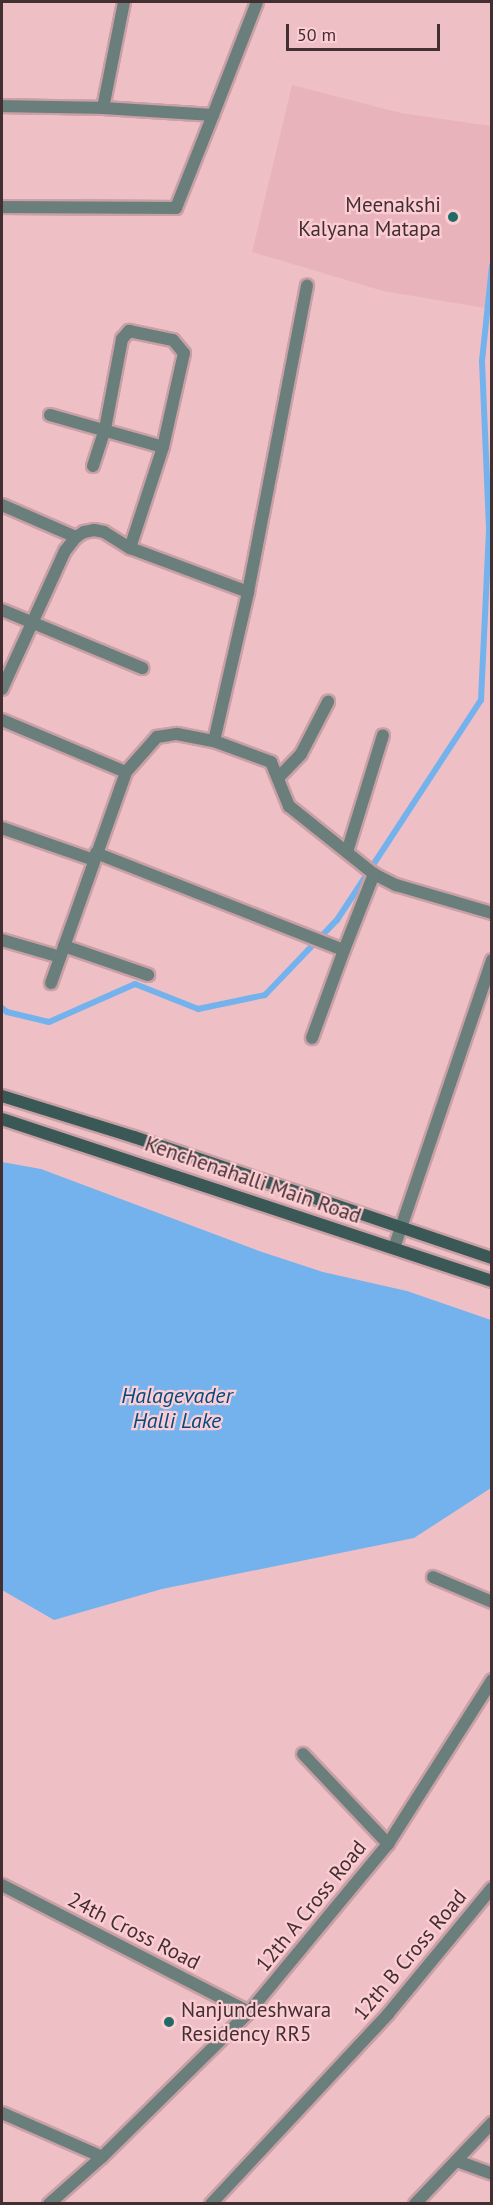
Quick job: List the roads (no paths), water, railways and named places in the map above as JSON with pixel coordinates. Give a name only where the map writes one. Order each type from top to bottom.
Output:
[{"type":"main road","name":"Kenchenahalli Main Road","points":[[2,1096],[134,1137],[492,1258]]},
{"type":"main road","name":"Kenchenahalli Main Road","points":[[2,1119],[492,1281]]},
{"type":"street","points":[[103,108],[124,2]]},
{"type":"street","points":[[2,207],[176,208],[257,2]]},
{"type":"street","points":[[2,106],[103,108],[213,115]]},
{"type":"street","points":[[214,741],[248,592],[307,285]]},
{"type":"street","points":[[93,466],[105,429],[122,339],[129,332],[173,340],[184,353],[164,447],[130,548]]},
{"type":"street","points":[[50,415],[164,447]]},
{"type":"street","points":[[2,505],[76,537]]},
{"type":"street","points":[[2,689],[65,551],[76,537],[94,530],[104,532],[130,548],[248,592]]},
{"type":"street","points":[[2,610],[142,668]]},
{"type":"street","points":[[278,778],[301,754],[328,702]]},
{"type":"street","points":[[2,720],[126,772]]},
{"type":"street","points":[[51,983],[126,772],[157,737],[177,734],[214,741],[271,762],[289,806],[374,873],[396,885],[492,913]]},
{"type":"street","points":[[351,854],[383,735]]},
{"type":"street","points":[[2,828],[95,856],[345,950]]},
{"type":"street","points":[[312,1038],[374,873]]},
{"type":"street","points":[[2,940],[62,952],[148,975]]},
{"type":"street","points":[[394,1248],[492,960]]},
{"type":"street","points":[[433,1577],[492,1602]]},
{"type":"street","name":"12th A Cross Road","points":[[50,2204],[102,2157],[249,2012],[388,1844],[492,1680]]},
{"type":"street","points":[[303,1754],[388,1844]]},
{"type":"street","name":"24th Cross Road","points":[[2,1885],[249,2012]]},
{"type":"street","name":"12th B Cross Road","points":[[211,2204],[388,2014],[492,1888]]},
{"type":"street","points":[[2,2113],[102,2157]]},
{"type":"street","points":[[414,2204],[492,2123]]},
{"type":"street","points":[[457,2161],[492,2174]]},
{"type":"water","name":"Halagevader Halli Lake","points":[[2,1162],[41,1169],[259,1251],[323,1272],[407,1291],[491,1320],[491,1488],[414,1538],[162,1589],[54,1620],[2,1590]]},
{"type":"waterway","points":[[2,1008],[7,1012],[49,1022],[135,984],[198,1009],[265,995],[337,920],[481,700],[489,528],[482,361],[492,266]]},
{"type":"place","name":"Meenakshi Kalyana Matapa","points":[[453,217]]},
{"type":"place","name":"Nanjundeshwara Residency RR5","points":[[169,2022]]}]
